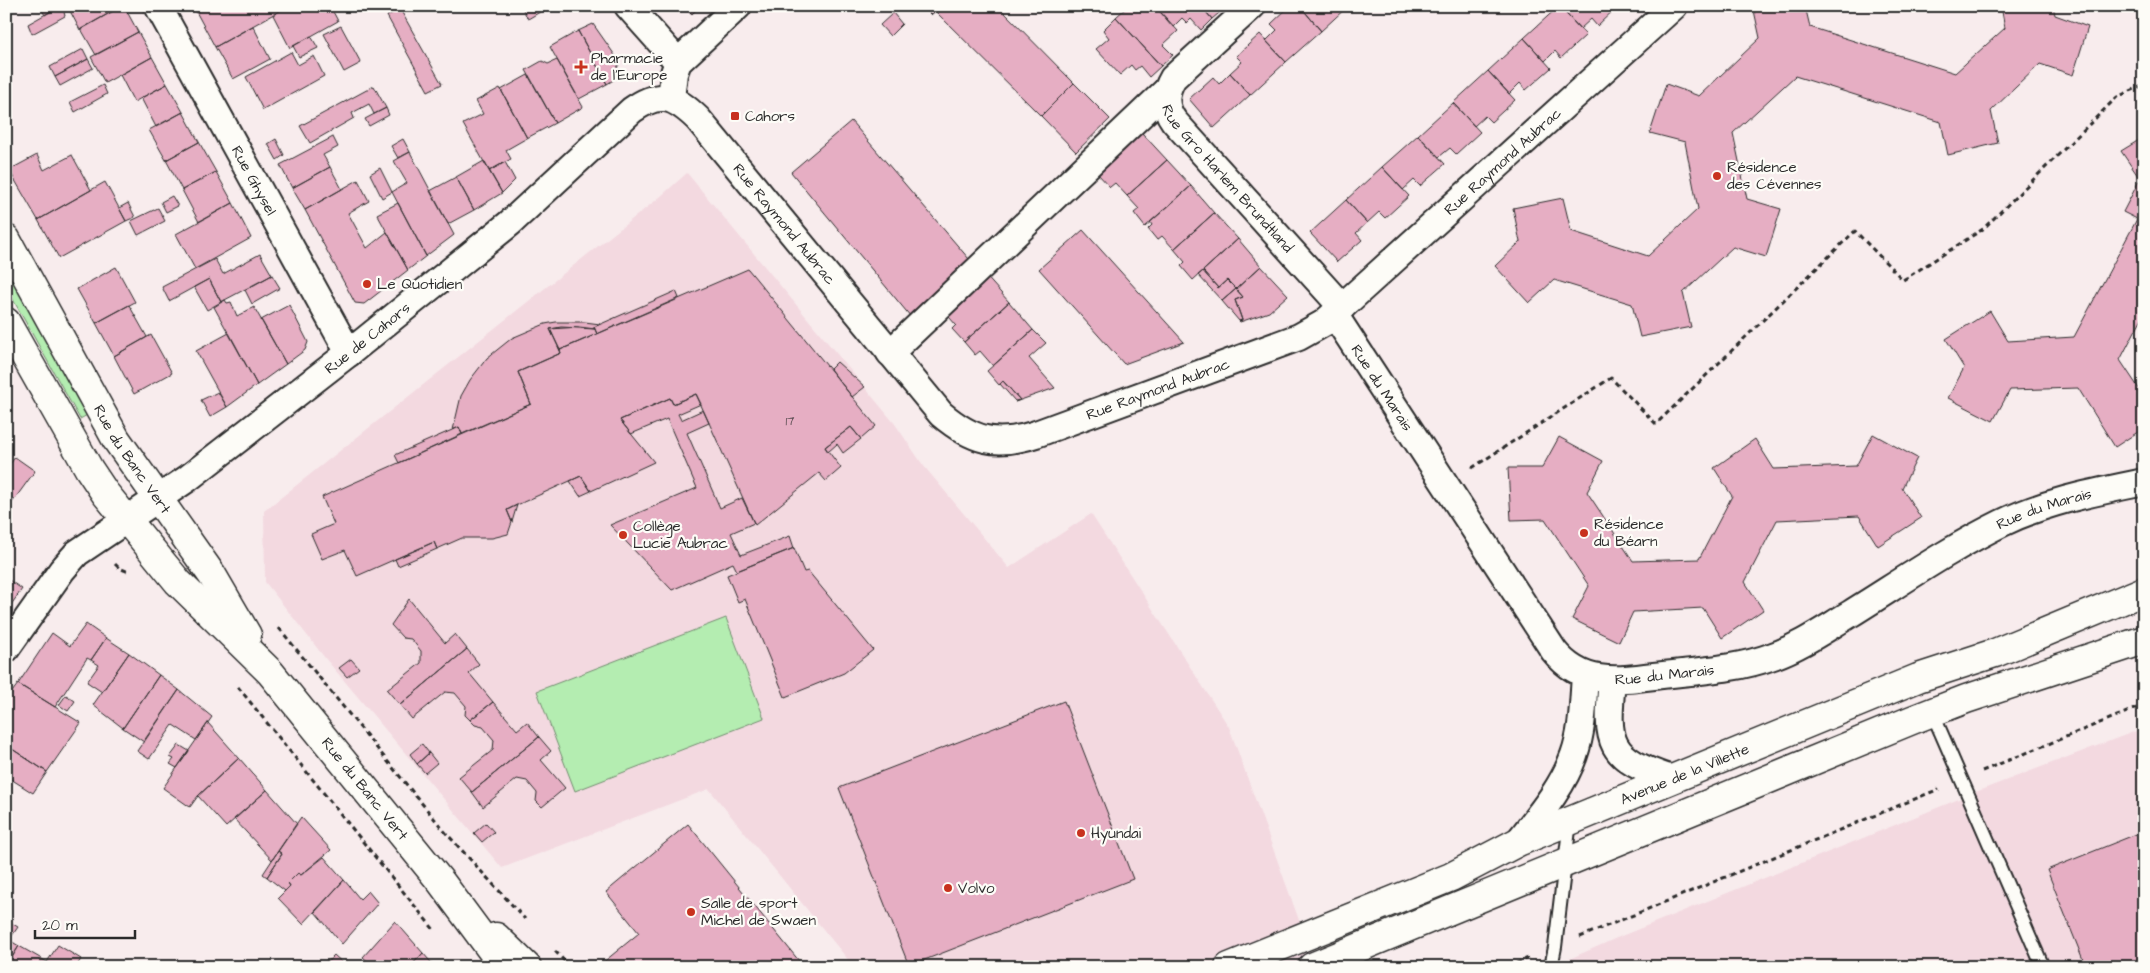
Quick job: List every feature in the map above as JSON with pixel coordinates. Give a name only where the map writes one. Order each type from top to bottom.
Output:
[{"type":"main road","name":"Rue du Banc Vert","points":[[6,239],[112,432],[157,499],[212,575],[270,672]]},
{"type":"main road","name":"Rue du Banc Vert","points":[[6,322],[89,469],[125,519],[178,582],[270,672],[441,882],[504,967]]},
{"type":"main road","name":"Avenue de la Villette","points":[[1229,967],[1451,877],[1518,842],[1918,678],[1995,653],[2144,591]]},
{"type":"main road","points":[[1312,967],[1932,712],[2144,640]]},
{"type":"main road","name":"Rue du Banc Vert","points":[[441,882],[527,967]]},
{"type":"street","name":"Rue Ghysel","points":[[158,6],[349,354]]},
{"type":"street","points":[[628,6],[678,62]]},
{"type":"street","points":[[671,98],[674,73],[678,62],[738,6]]},
{"type":"street","name":"Rue Gro Harlem Brundtland","points":[[1252,6],[1173,78],[1166,90],[1167,110],[1174,121],[1338,310]]},
{"type":"street","name":"Rue Raymond Aubrac","points":[[671,98],[684,106],[698,119],[941,414],[957,428],[983,439],[1001,441],[1036,434],[1299,337],[1324,322],[1670,8]]},
{"type":"street","points":[[890,353],[1166,90]]},
{"type":"street","name":"Rue de Cahors","points":[[6,649],[70,560],[86,546],[198,470],[349,354],[510,223],[632,110],[650,99],[671,98]]},
{"type":"street","name":"Rue du Marais","points":[[1338,310],[1445,485],[1554,651],[1568,666],[1585,675],[1612,680],[1735,667],[1773,656],[1805,642],[1967,542],[2005,522],[2058,502],[2144,482]]},
{"type":"street","points":[[1518,842],[1555,792],[1574,755],[1580,731],[1585,675]]},
{"type":"street","points":[[1612,680],[1608,721],[1615,745],[1630,761],[1639,767],[1672,779]]},
{"type":"lane","points":[[1932,712],[2043,967]]},
{"type":"lane","points":[[1551,967],[1570,821]]},
{"type":"path","points":[[1445,485],[1610,378],[1656,424],[1855,231],[1903,280],[1983,229],[2117,97],[2144,85]]},
{"type":"path","points":[[272,621],[446,833],[530,924]]},
{"type":"path","points":[[1508,967],[2144,705]]},
{"type":"path","points":[[549,944],[570,967]]},
{"type":"shaded area","name":"Collège Lucie Aubrac","points":[[687,173],[895,424],[923,465],[1009,568],[1091,514],[1229,727],[1316,967],[854,967],[709,789],[502,868],[325,658],[265,582],[264,511],[660,197]]},
{"type":"shaded area","points":[[2144,728],[2144,967],[1551,967],[1619,937],[1986,788]]},
{"type":"green space","points":[[6,259],[91,413],[80,419],[6,287]]},
{"type":"green space","points":[[726,618],[764,718],[575,791],[537,691]]},
{"type":"building","points":[[60,6],[122,6],[80,30],[69,9],[64,12],[65,16],[32,34],[28,24]]},
{"type":"building","points":[[124,6],[138,32],[96,55],[81,29]]},
{"type":"building","points":[[193,6],[288,6],[215,47]]},
{"type":"building","points":[[288,6],[330,6],[338,21],[290,48],[273,15]]},
{"type":"building","points":[[521,6],[550,6],[528,19]]},
{"type":"building","points":[[684,6],[700,6],[692,14]]},
{"type":"building","points":[[922,6],[941,6],[931,15]]},
{"type":"building","points":[[941,6],[998,6],[1074,83],[1041,116],[935,11]]},
{"type":"building","points":[[1128,6],[1155,6],[1178,31],[1163,45],[1173,55],[1161,66],[1116,17]]},
{"type":"building","points":[[1155,6],[1201,6],[1212,19],[1201,30],[1191,19],[1187,23],[1182,18],[1173,27]]},
{"type":"building","points":[[1201,6],[1223,6],[1225,8],[1212,19]]},
{"type":"building","points":[[1290,6],[1300,6],[1321,31],[1286,62],[1266,41],[1277,30],[1271,24]]},
{"type":"building","points":[[1304,6],[1348,6],[1321,31],[1302,8]]},
{"type":"building","points":[[1559,6],[1618,6],[1597,26],[1591,19],[1580,29]]},
{"type":"building","points":[[1559,6],[1586,35],[1561,58],[1555,51],[1545,61],[1524,38]]},
{"type":"building","name":"Résidence des Cévennes","points":[[1753,6],[1805,6],[1810,27],[1955,73],[2005,28],[2001,6],[2053,6],[2055,15],[2088,27],[2073,75],[2040,64],[1991,111],[1998,143],[1948,155],[1941,122],[1795,76],[1733,133],[1747,199],[1781,209],[1766,257],[1733,247],[1683,293],[1691,327],[1640,337],[1632,304],[1554,280],[1529,303],[1495,266],[1520,242],[1513,208],[1563,198],[1571,231],[1648,256],[1698,209],[1685,142],[1650,133],[1666,84],[1699,96],[1760,38]]},
{"type":"building","points":[[40,7],[59,7],[45,15]]},
{"type":"building","points":[[400,9],[442,84],[428,91],[387,16]]},
{"type":"building","points":[[893,13],[902,24],[890,36],[880,25]]},
{"type":"building","points":[[1116,17],[1161,66],[1149,77],[1140,66],[1135,70],[1131,65],[1120,75],[1096,49],[1109,38],[1103,30]]},
{"type":"building","points":[[593,24],[619,61],[615,79],[607,84],[578,31]]},
{"type":"building","points":[[253,26],[270,59],[233,79],[215,47]]},
{"type":"building","points":[[341,26],[361,63],[344,72],[324,34]]},
{"type":"building","points":[[578,31],[607,84],[579,99],[550,47]]},
{"type":"building","points":[[138,32],[152,57],[105,83],[91,57]]},
{"type":"building","points":[[1260,34],[1286,62],[1250,95],[1230,73],[1242,62],[1236,56]]},
{"type":"building","points":[[311,36],[318,48],[299,57],[293,46]]},
{"type":"building","points":[[1524,38],[1551,68],[1526,90],[1520,83],[1509,94],[1488,71]]},
{"type":"building","points":[[83,49],[88,59],[55,77],[50,67]]},
{"type":"building","points":[[291,52],[298,65],[314,56],[324,76],[263,110],[246,77]]},
{"type":"building","points":[[152,57],[167,84],[134,102],[120,75]]},
{"type":"building","points":[[88,59],[93,68],[60,86],[55,77]]},
{"type":"building","points":[[557,60],[583,107],[555,123],[526,70],[542,61],[548,64]]},
{"type":"building","points":[[1488,71],[1515,100],[1491,122],[1485,116],[1474,126],[1453,103]]},
{"type":"building","points":[[1230,73],[1250,95],[1214,128],[1189,99],[1213,77],[1219,84]]},
{"type":"building","points":[[528,75],[555,123],[527,138],[501,90]]},
{"type":"building","points":[[1074,83],[1110,119],[1076,152],[1041,116]]},
{"type":"building","points":[[167,84],[183,112],[156,127],[141,98]]},
{"type":"building","points":[[103,85],[107,94],[75,112],[70,102]]},
{"type":"building","points":[[374,86],[386,108],[374,114],[369,104],[352,113],[354,118],[310,143],[300,126]]},
{"type":"building","points":[[500,88],[527,138],[506,150],[511,159],[489,171],[463,124],[483,114],[476,101]]},
{"type":"building","points":[[1453,103],[1480,132],[1456,154],[1450,148],[1439,157],[1418,135]]},
{"type":"building","points":[[386,108],[389,115],[369,126],[365,119]]},
{"type":"building","points":[[183,112],[199,142],[166,160],[149,130]]},
{"type":"building","points":[[851,121],[969,259],[911,317],[791,172]]},
{"type":"building","points":[[1142,133],[1167,160],[1127,196],[1115,183],[1110,187],[1097,173]]},
{"type":"building","points":[[1418,135],[1445,164],[1420,186],[1414,180],[1403,190],[1382,167]]},
{"type":"building","points":[[333,137],[338,147],[323,155],[330,167],[292,188],[280,165]]},
{"type":"building","points":[[2144,137],[2144,314],[2120,360],[2144,396],[2144,428],[2115,447],[2078,388],[2010,390],[1993,421],[1948,398],[1964,368],[1946,339],[1990,311],[2008,341],[2074,337],[2137,219],[2123,212],[2140,179],[2121,151]]},
{"type":"building","points":[[276,139],[284,155],[277,160],[268,144]]},
{"type":"building","points":[[403,139],[410,152],[398,158],[391,146]]},
{"type":"building","points":[[199,142],[216,172],[182,190],[166,160]]},
{"type":"building","points":[[410,152],[454,235],[426,256],[392,192],[407,183],[394,161]]},
{"type":"building","points":[[37,155],[44,170],[72,155],[91,190],[38,220],[9,170]]},
{"type":"building","points":[[1167,160],[1191,186],[1145,227],[1134,213],[1139,209],[1127,196]]},
{"type":"building","points":[[484,161],[502,193],[474,210],[456,177]]},
{"type":"building","points":[[505,162],[515,180],[502,193],[489,171]]},
{"type":"building","points":[[330,167],[342,189],[305,210],[292,188]]},
{"type":"building","points":[[1382,167],[1409,196],[1385,218],[1379,212],[1367,223],[1346,200]]},
{"type":"building","points":[[380,168],[392,192],[382,198],[370,174]]},
{"type":"building","points":[[216,172],[233,203],[199,222],[182,190]]},
{"type":"building","points":[[456,177],[474,210],[448,224],[430,191]]},
{"type":"building","points":[[358,180],[369,201],[348,213],[367,248],[387,232],[408,270],[364,304],[355,303],[305,210]]},
{"type":"building","points":[[105,182],[126,221],[59,258],[38,220]]},
{"type":"building","points":[[1191,186],[1214,213],[1174,249],[1162,236],[1157,240],[1148,229],[1152,225],[1150,222]]},
{"type":"building","points":[[172,196],[178,206],[166,212],[161,202]]},
{"type":"building","points":[[1346,200],[1367,223],[1356,233],[1362,240],[1337,262],[1310,233]]},
{"type":"building","points":[[128,203],[135,217],[126,221],[119,208]]},
{"type":"building","points":[[233,203],[251,238],[195,269],[176,234]]},
{"type":"building","points":[[398,203],[426,256],[408,270],[377,214]]},
{"type":"building","points":[[158,208],[165,221],[138,235],[131,221]]},
{"type":"building","points":[[1214,213],[1238,239],[1193,280],[1181,266],[1185,262],[1174,249]]},
{"type":"building","points":[[1083,230],[1184,342],[1124,364],[1039,269]]},
{"type":"building","points":[[1238,239],[1261,266],[1236,289],[1227,280],[1218,288],[1203,271]]},
{"type":"building","points":[[260,254],[272,275],[221,302],[209,279],[169,301],[162,287],[215,259],[223,274]]},
{"type":"building","points":[[1261,266],[1288,295],[1269,312],[1240,322],[1242,320],[1235,300],[1243,297],[1236,289]]},
{"type":"building","points":[[116,267],[135,302],[96,323],[77,289]]},
{"type":"building","points":[[748,269],[876,426],[861,439],[851,427],[825,447],[841,468],[826,481],[819,473],[755,525],[696,394],[673,404],[670,398],[620,420],[654,462],[591,491],[581,476],[517,505],[507,510],[512,522],[508,534],[492,538],[462,538],[437,549],[434,542],[357,576],[345,550],[322,559],[311,534],[334,524],[322,497],[531,404],[518,372],[561,353],[560,350]]},
{"type":"building","points":[[1203,271],[1218,288],[1227,280],[1236,289],[1222,301],[1198,275]]},
{"type":"building","points":[[984,274],[1009,302],[964,342],[952,329],[956,325],[943,310]]},
{"type":"building","points":[[272,275],[280,288],[252,304],[245,290]]},
{"type":"building","points":[[209,279],[221,302],[207,310],[194,287]]},
{"type":"building","points":[[1236,289],[1243,297],[1235,300],[1242,320],[1239,321],[1222,301]]},
{"type":"building","points":[[676,291],[679,298],[597,334],[594,327]]},
{"type":"building","points":[[225,300],[227,303],[231,302],[237,316],[254,307],[286,364],[257,385],[214,307]]},
{"type":"building","points":[[1009,302],[1033,330],[993,366],[980,351],[975,355],[964,342]]},
{"type":"building","points":[[129,305],[147,337],[114,356],[96,323]]},
{"type":"building","points":[[289,305],[308,342],[305,350],[286,364],[261,320]]},
{"type":"building","points":[[556,322],[600,324],[594,327],[595,329],[579,327],[550,329],[561,353],[518,372],[531,404],[462,434],[459,427],[453,430],[461,396],[470,380],[487,358],[512,338],[545,324]]},
{"type":"building","points":[[561,327],[595,329],[597,334],[560,350],[550,329]]},
{"type":"building","points":[[1033,330],[1046,343],[1029,358],[1055,388],[1015,402],[1020,400],[1003,381],[999,385],[987,371]]},
{"type":"building","points":[[229,333],[257,385],[227,407],[196,351]]},
{"type":"building","points":[[151,335],[172,373],[134,394],[114,356]]},
{"type":"building","points":[[837,362],[865,387],[852,397],[830,369]]},
{"type":"building","points":[[1003,381],[1020,400],[1015,401],[1000,384]]},
{"type":"building","points":[[218,392],[227,407],[210,417],[201,400]]},
{"type":"building","points":[[696,394],[701,404],[678,414],[681,420],[703,410],[709,423],[687,433],[720,508],[742,498],[754,523],[731,533],[741,555],[790,536],[794,548],[737,571],[733,563],[672,590],[610,525],[697,488],[667,419],[631,434],[620,420],[670,398],[673,404]]},
{"type":"building","points":[[459,427],[462,434],[399,463],[395,455]]},
{"type":"building","points":[[851,427],[861,439],[843,453],[837,444],[828,452],[825,447]]},
{"type":"building","name":"Résidence du Béarn","points":[[1873,434],[1917,458],[1902,488],[1921,518],[1878,546],[1859,516],[1777,520],[1745,582],[1763,610],[1722,638],[1703,608],[1633,612],[1619,642],[1572,619],[1589,586],[1545,519],[1511,520],[1508,468],[1542,468],[1559,437],[1603,461],[1587,492],[1633,561],[1699,559],[1732,496],[1714,468],[1755,439],[1774,469],[1856,466]]},
{"type":"building","points":[[15,457],[35,471],[6,511],[6,470]]},
{"type":"building","points":[[581,476],[591,491],[580,496],[570,481]]},
{"type":"building","points":[[517,505],[512,522],[507,510]]},
{"type":"building","points":[[434,542],[437,549],[398,566],[395,559]]},
{"type":"building","points":[[794,548],[804,572],[808,571],[873,650],[844,673],[785,697],[745,599],[738,602],[727,575]]},
{"type":"building","points":[[6,578],[22,589],[6,612]]},
{"type":"building","points":[[409,599],[445,643],[455,634],[467,649],[400,705],[387,690],[421,663],[421,651],[411,639],[403,638],[391,625]]},
{"type":"building","points":[[86,624],[106,638],[91,660],[87,658],[55,707],[18,684],[52,633],[70,646]]},
{"type":"building","points":[[106,638],[129,653],[102,692],[87,682],[99,665],[91,660]]},
{"type":"building","points":[[467,649],[479,664],[469,673],[493,702],[470,720],[465,715],[466,706],[455,693],[445,692],[412,719],[400,705]]},
{"type":"building","points":[[129,653],[159,675],[123,728],[93,705]]},
{"type":"building","points":[[351,659],[359,668],[347,677],[339,668]]},
{"type":"building","points":[[159,675],[179,690],[144,742],[123,728]]},
{"type":"building","points":[[18,684],[81,723],[47,772],[6,745],[6,700]]},
{"type":"building","points":[[179,690],[212,717],[196,740],[173,725],[149,759],[137,751]]},
{"type":"building","points":[[66,695],[75,701],[68,711],[59,705]]},
{"type":"building","points":[[1064,701],[1133,879],[909,966],[839,788]]},
{"type":"building","points":[[493,702],[517,730],[527,722],[539,737],[472,792],[459,777],[493,750],[494,740],[483,727],[475,725],[470,720]]},
{"type":"building","points":[[208,723],[239,758],[198,796],[190,807],[163,788]]},
{"type":"building","points":[[539,737],[551,751],[541,760],[565,788],[542,807],[536,801],[537,793],[527,781],[517,779],[483,807],[472,792]]},
{"type":"building","points":[[422,744],[429,753],[417,764],[410,754]]},
{"type":"building","points":[[6,745],[47,772],[33,793],[6,776]]},
{"type":"building","points":[[179,745],[189,751],[177,768],[170,764],[174,759],[170,757]]},
{"type":"building","points":[[429,753],[437,763],[425,773],[417,764]]},
{"type":"building","points":[[239,758],[267,790],[226,827],[198,796]]},
{"type":"building","points":[[267,790],[297,824],[272,860],[234,819]]},
{"type":"building","points":[[301,817],[331,850],[301,875],[298,873],[288,883],[290,886],[285,891],[267,877],[282,854],[278,851]]},
{"type":"building","points":[[486,823],[494,832],[482,842],[474,833]]},
{"type":"building","name":"Salle de sport Michel de Swaen","points":[[688,824],[804,967],[601,967],[600,965],[639,933],[606,892]]},
{"type":"building","points":[[2144,831],[2144,967],[2086,967],[2047,870]]},
{"type":"building","points":[[278,851],[282,854],[267,877],[263,874]]},
{"type":"building","points":[[324,857],[344,880],[303,924],[278,898],[290,886],[288,883],[298,873],[301,875]]},
{"type":"building","points":[[344,880],[360,899],[368,891],[378,903],[342,944],[315,912]]},
{"type":"building","points":[[6,920],[18,927],[9,940],[6,939]]},
{"type":"building","points":[[395,921],[423,953],[410,967],[374,967],[363,957]]},
{"type":"building","points":[[9,940],[19,946],[6,967],[6,944]]},
{"type":"building","points":[[58,945],[81,959],[76,967],[56,967],[47,962]]},
{"type":"building","points":[[19,946],[53,965],[52,967],[6,967]]},
{"type":"building","points":[[423,953],[435,967],[410,967]]},
{"type":"building","points":[[334,955],[345,965],[324,967],[332,957]]},
{"type":"place","name":"Pharmacie de l'Europe","points":[[581,67]]},
{"type":"place","name":"Cahors","points":[[735,116]]},
{"type":"place","name":"Résidence des Cévennes","points":[[1717,176]]},
{"type":"place","name":"Le Quotidien","points":[[367,284]]},
{"type":"place","name":"Résidence du Béarn","points":[[1584,533]]},
{"type":"place","name":"Collège Lucie Aubrac","points":[[623,535]]},
{"type":"place","name":"Hyundai","points":[[1081,833]]},
{"type":"place","name":"Volvo","points":[[948,888]]},
{"type":"place","name":"Salle de sport Michel de Swaen","points":[[691,912]]}]
